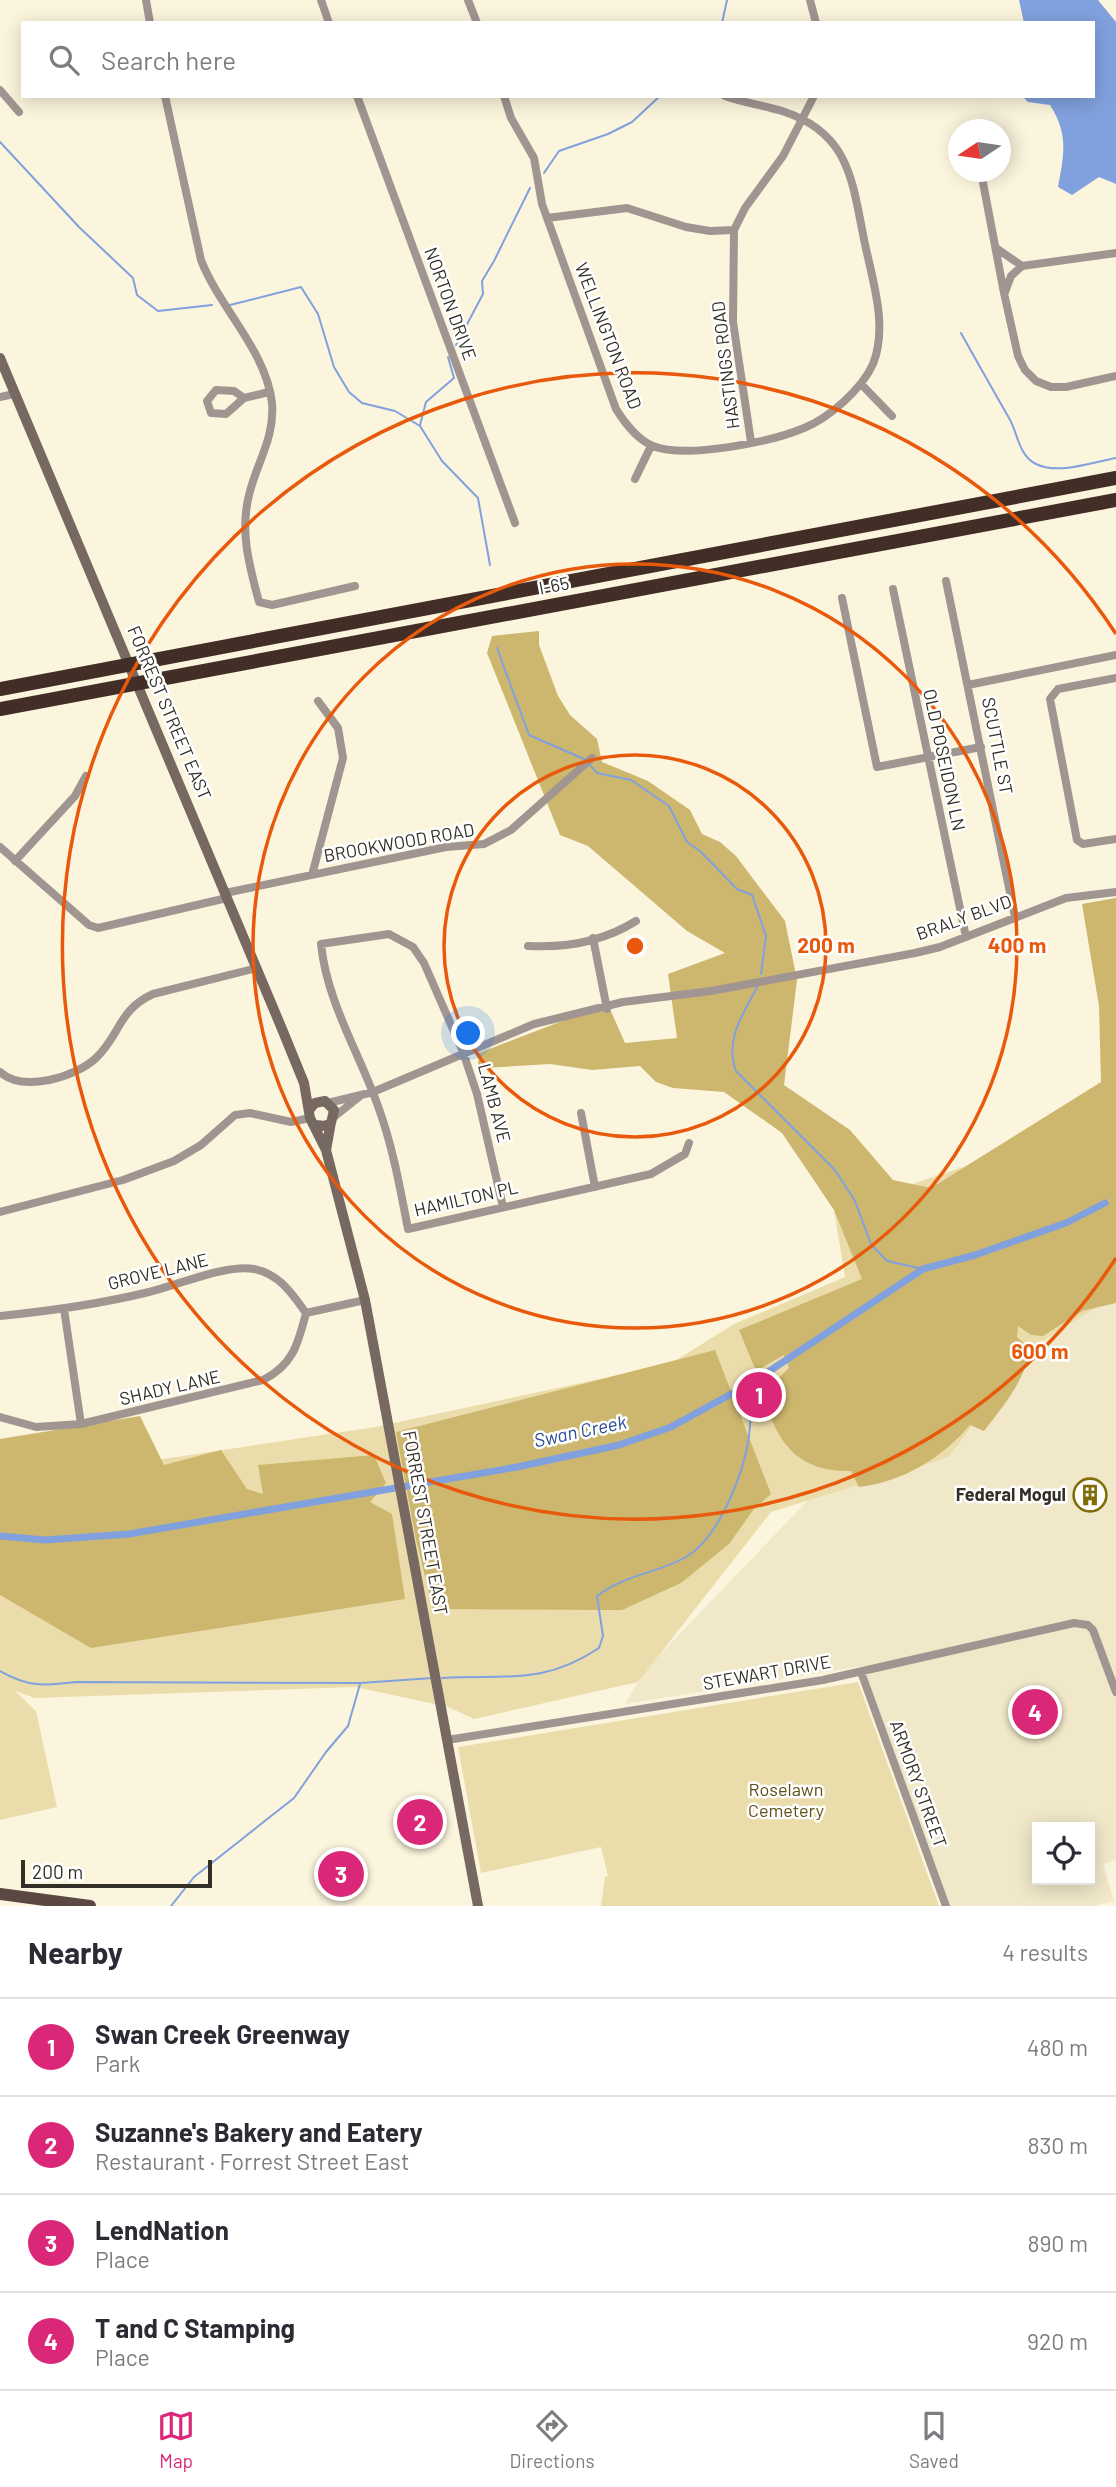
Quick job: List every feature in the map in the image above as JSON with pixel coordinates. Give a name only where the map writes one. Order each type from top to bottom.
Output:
[{"type":"highway","points":[[0,690],[1116,478]]},
{"type":"highway","name":"I-65","points":[[0,709],[1116,500]]},
{"type":"main road","points":[[0,1894],[90,1906]]},
{"type":"street","points":[[146,0],[150,21]]},
{"type":"street","points":[[321,0],[329,21]]},
{"type":"street","points":[[468,0],[476,21]]},
{"type":"street","points":[[810,0],[815,21]]},
{"type":"street","points":[[0,90],[19,112]]},
{"type":"street","points":[[165,98],[201,260],[211,286],[265,371],[269,392],[271,431],[250,489],[244,530],[246,555],[259,601],[272,605],[355,586]]},
{"type":"street","name":"NORTON DRIVE","points":[[358,98],[515,523]]},
{"type":"street","name":"WELLINGTON ROAD","points":[[505,98],[511,118],[534,159],[547,218],[617,409],[624,422],[651,446]]},
{"type":"street","points":[[635,479],[651,446],[685,452],[751,442],[805,428],[861,384],[872,365],[879,344],[878,305],[854,191],[849,169],[834,141],[823,131],[782,111],[733,98]]},
{"type":"street","name":"HASTINGS ROAD","points":[[751,442],[733,322],[734,230],[745,208],[783,156],[813,98]]},
{"type":"street","points":[[983,182],[1018,356],[1025,370],[1036,381],[1051,387],[1066,387],[1116,376]]},
{"type":"street","points":[[547,218],[627,208],[686,228],[734,230]]},
{"type":"street","points":[[996,247],[1022,266]]},
{"type":"street","points":[[1004,293],[1011,276],[1022,266],[1116,253]]},
{"type":"street","name":"FORREST STREET EAST","points":[[0,358],[257,968],[304,1083],[312,1117],[326,1150],[365,1300],[478,1906]]},
{"type":"street","points":[[861,384],[892,416]]},
{"type":"street","points":[[244,398],[269,392]]},
{"type":"street","points":[[0,397],[14,394]]},
{"type":"street","name":"SCUTTLE ST","points":[[946,582],[1015,917]]},
{"type":"street","name":"OLD POSEIDON LN","points":[[893,589],[966,937]]},
{"type":"street","points":[[842,598],[877,767],[981,747]]},
{"type":"street","points":[[968,685],[1116,655]]},
{"type":"street","points":[[1116,678],[1058,690],[1050,699],[1077,840],[1083,844],[1116,839]]},
{"type":"street","points":[[312,875],[343,758],[338,728],[318,701]]},
{"type":"street","name":"BROOKWOOD ROAD","points":[[15,861],[89,925],[98,928],[312,875],[446,847],[484,844],[511,830],[592,758]]},
{"type":"street","points":[[0,848],[15,861],[75,796],[86,776]]},
{"type":"street","name":"BRALY BLVD","points":[[463,1052],[534,1024],[623,1002],[711,991],[940,947],[1066,898],[1116,892]]},
{"type":"street","points":[[528,946],[554,948],[613,935],[636,921]]},
{"type":"street","name":"LAMB AVE","points":[[321,944],[389,934],[403,939],[424,963],[463,1052],[477,1094],[503,1207]]},
{"type":"street","points":[[593,939],[607,1007]]},
{"type":"street","name":"HAMILTON PL","points":[[321,944],[328,985],[373,1092],[393,1153],[408,1229],[651,1174],[685,1154],[689,1143]]},
{"type":"street","points":[[0,1073],[19,1082],[35,1082],[72,1072],[98,1056],[127,1010],[139,1000],[153,993],[257,968]]},
{"type":"street","points":[[312,1117],[318,1102],[359,1097],[463,1052]]},
{"type":"street","name":"FORREST STREET EAST","points":[[304,1083],[326,1102]]},
{"type":"street","points":[[0,1212],[124,1180],[174,1161],[195,1150],[235,1115],[250,1113],[291,1122],[312,1117],[326,1126],[359,1097]]},
{"type":"street","points":[[326,1102],[334,1110],[333,1120]]},
{"type":"street","points":[[581,1112],[595,1187]]},
{"type":"street","name":"FORREST STREET EAST","points":[[326,1150],[333,1120]]},
{"type":"street","name":"GROVE LANE","points":[[0,1316],[64,1309],[146,1293],[236,1269],[252,1269],[281,1282],[306,1313]]},
{"type":"street","points":[[306,1313],[365,1300]]},
{"type":"street","points":[[64,1309],[81,1424]]},
{"type":"street","name":"SHADY LANE","points":[[0,1417],[36,1427],[81,1424],[263,1380],[289,1363],[296,1350],[306,1313]]},
{"type":"street","name":"STEWART DRIVE","points":[[447,1740],[860,1672],[1074,1623],[1088,1625],[1093,1630],[1116,1692]]},
{"type":"street","name":"ARMORY STREET","points":[[860,1672],[946,1906]]},
{"type":"shaded area","points":[[539,631],[539,645],[558,696],[570,715],[597,739],[602,762],[648,781],[690,810],[702,834],[720,842],[736,856],[785,921],[797,980],[784,1085],[850,1130],[893,1180],[931,1188],[1101,1082],[1099,1006],[1082,904],[1116,898],[1116,1303],[1082,1311],[1043,1336],[1031,1335],[1018,1326],[1017,1337],[1030,1349],[1027,1361],[1012,1393],[984,1431],[970,1425],[934,1458],[906,1474],[859,1487],[851,1471],[816,1466],[791,1450],[774,1426],[768,1411],[762,1394],[789,1368],[784,1355],[756,1371],[739,1330],[862,1279],[834,1210],[782,1133],[724,1092],[673,1088],[656,1082],[640,1066],[592,1070],[550,1064],[485,1068],[478,1065],[479,1053],[578,1015],[610,1009],[625,1043],[677,1038],[668,974],[725,953],[687,931],[588,846],[560,835],[487,653],[492,636]]},
{"type":"shaded area","points":[[1116,1294],[1116,1860],[1103,1864],[1114,1901],[1093,1906],[950,1906],[863,1666],[625,1704],[647,1668],[809,1499],[949,1457],[1033,1348]]},
{"type":"shaded area","points":[[715,1350],[771,1494],[754,1509],[729,1544],[681,1583],[622,1610],[433,1609],[415,1535],[396,1432]]},
{"type":"shaded area","points":[[140,1416],[164,1465],[221,1450],[247,1489],[263,1494],[258,1465],[374,1455],[386,1483],[370,1502],[392,1514],[405,1599],[91,1648],[0,1595],[0,1439]]},
{"type":"green space","points":[[1116,1116],[1116,1295],[1030,1349],[949,1457],[771,1512],[638,1682],[474,1719],[448,1707],[355,1687],[35,1698],[15,1691],[36,1711],[57,1807],[0,1820],[0,1468],[43,1477],[375,1427],[670,1364],[734,1324],[845,1277],[834,1210]]},
{"type":"green space","name":"Roselawn Cemetery","points":[[858,1682],[939,1906],[601,1906],[605,1877],[608,1876],[601,1847],[481,1873],[458,1747]]},
{"type":"water","points":[[1019,0],[1098,0],[1116,22],[1116,184],[1099,177],[1072,195],[1058,187],[1063,155],[1060,126],[1050,105],[1028,102],[1024,98],[1095,98],[1095,21],[1024,21]]},
{"type":"waterway","points":[[722,21],[727,0]]},
{"type":"waterway","points":[[544,173],[559,151],[608,134],[632,122],[658,98]]},
{"type":"waterway","points":[[0,142],[79,227],[133,278],[137,295],[158,311],[212,305]]},
{"type":"waterway","points":[[456,345],[483,294],[482,281],[530,188]]},
{"type":"waterway","points":[[230,305],[301,287],[318,314],[334,367],[349,392],[362,403],[395,411],[420,426],[442,461],[478,498],[490,565]]},
{"type":"waterway","points":[[961,333],[1030,460],[1045,467],[1065,468],[1116,458]]},
{"type":"waterway","points":[[420,425],[426,402],[454,378],[448,357]]},
{"type":"waterway","points":[[497,648],[529,735],[584,759]]},
{"type":"waterway","points":[[590,765],[597,773],[631,780],[669,806],[687,842],[700,851],[737,889],[752,895],[766,936],[761,974]]},
{"type":"waterway","points":[[757,987],[734,1037],[732,1048],[736,1071],[835,1170],[855,1201],[871,1244],[887,1261],[923,1269]]},
{"type":"waterway","name":"Swan Creek","points":[[0,1536],[45,1540],[129,1534],[517,1467],[619,1445],[671,1427],[753,1382],[923,1269],[975,1255],[1066,1223],[1105,1203]]},
{"type":"waterway","points":[[442,1678],[504,1677],[541,1673],[578,1660],[599,1648],[603,1636],[597,1596],[630,1578],[686,1557],[698,1548],[719,1520],[742,1468],[750,1429],[753,1382]]},
{"type":"waterway","points":[[0,1671],[28,1683],[45,1684],[360,1683],[433,1678]]},
{"type":"waterway","points":[[171,1906],[194,1877],[294,1798],[348,1726],[360,1684]]},
{"type":"place","name":"Swan Creek Greenway","points":[[759,1395]]},
{"type":"place","name":"Federal Mogul","points":[[1090,1495]]},
{"type":"place","name":"T and C Stamping","points":[[1035,1712]]},
{"type":"place","name":"Suzanne's Bakery and Eatery","points":[[420,1822]]},
{"type":"place","name":"LendNation","points":[[341,1874]]}]
